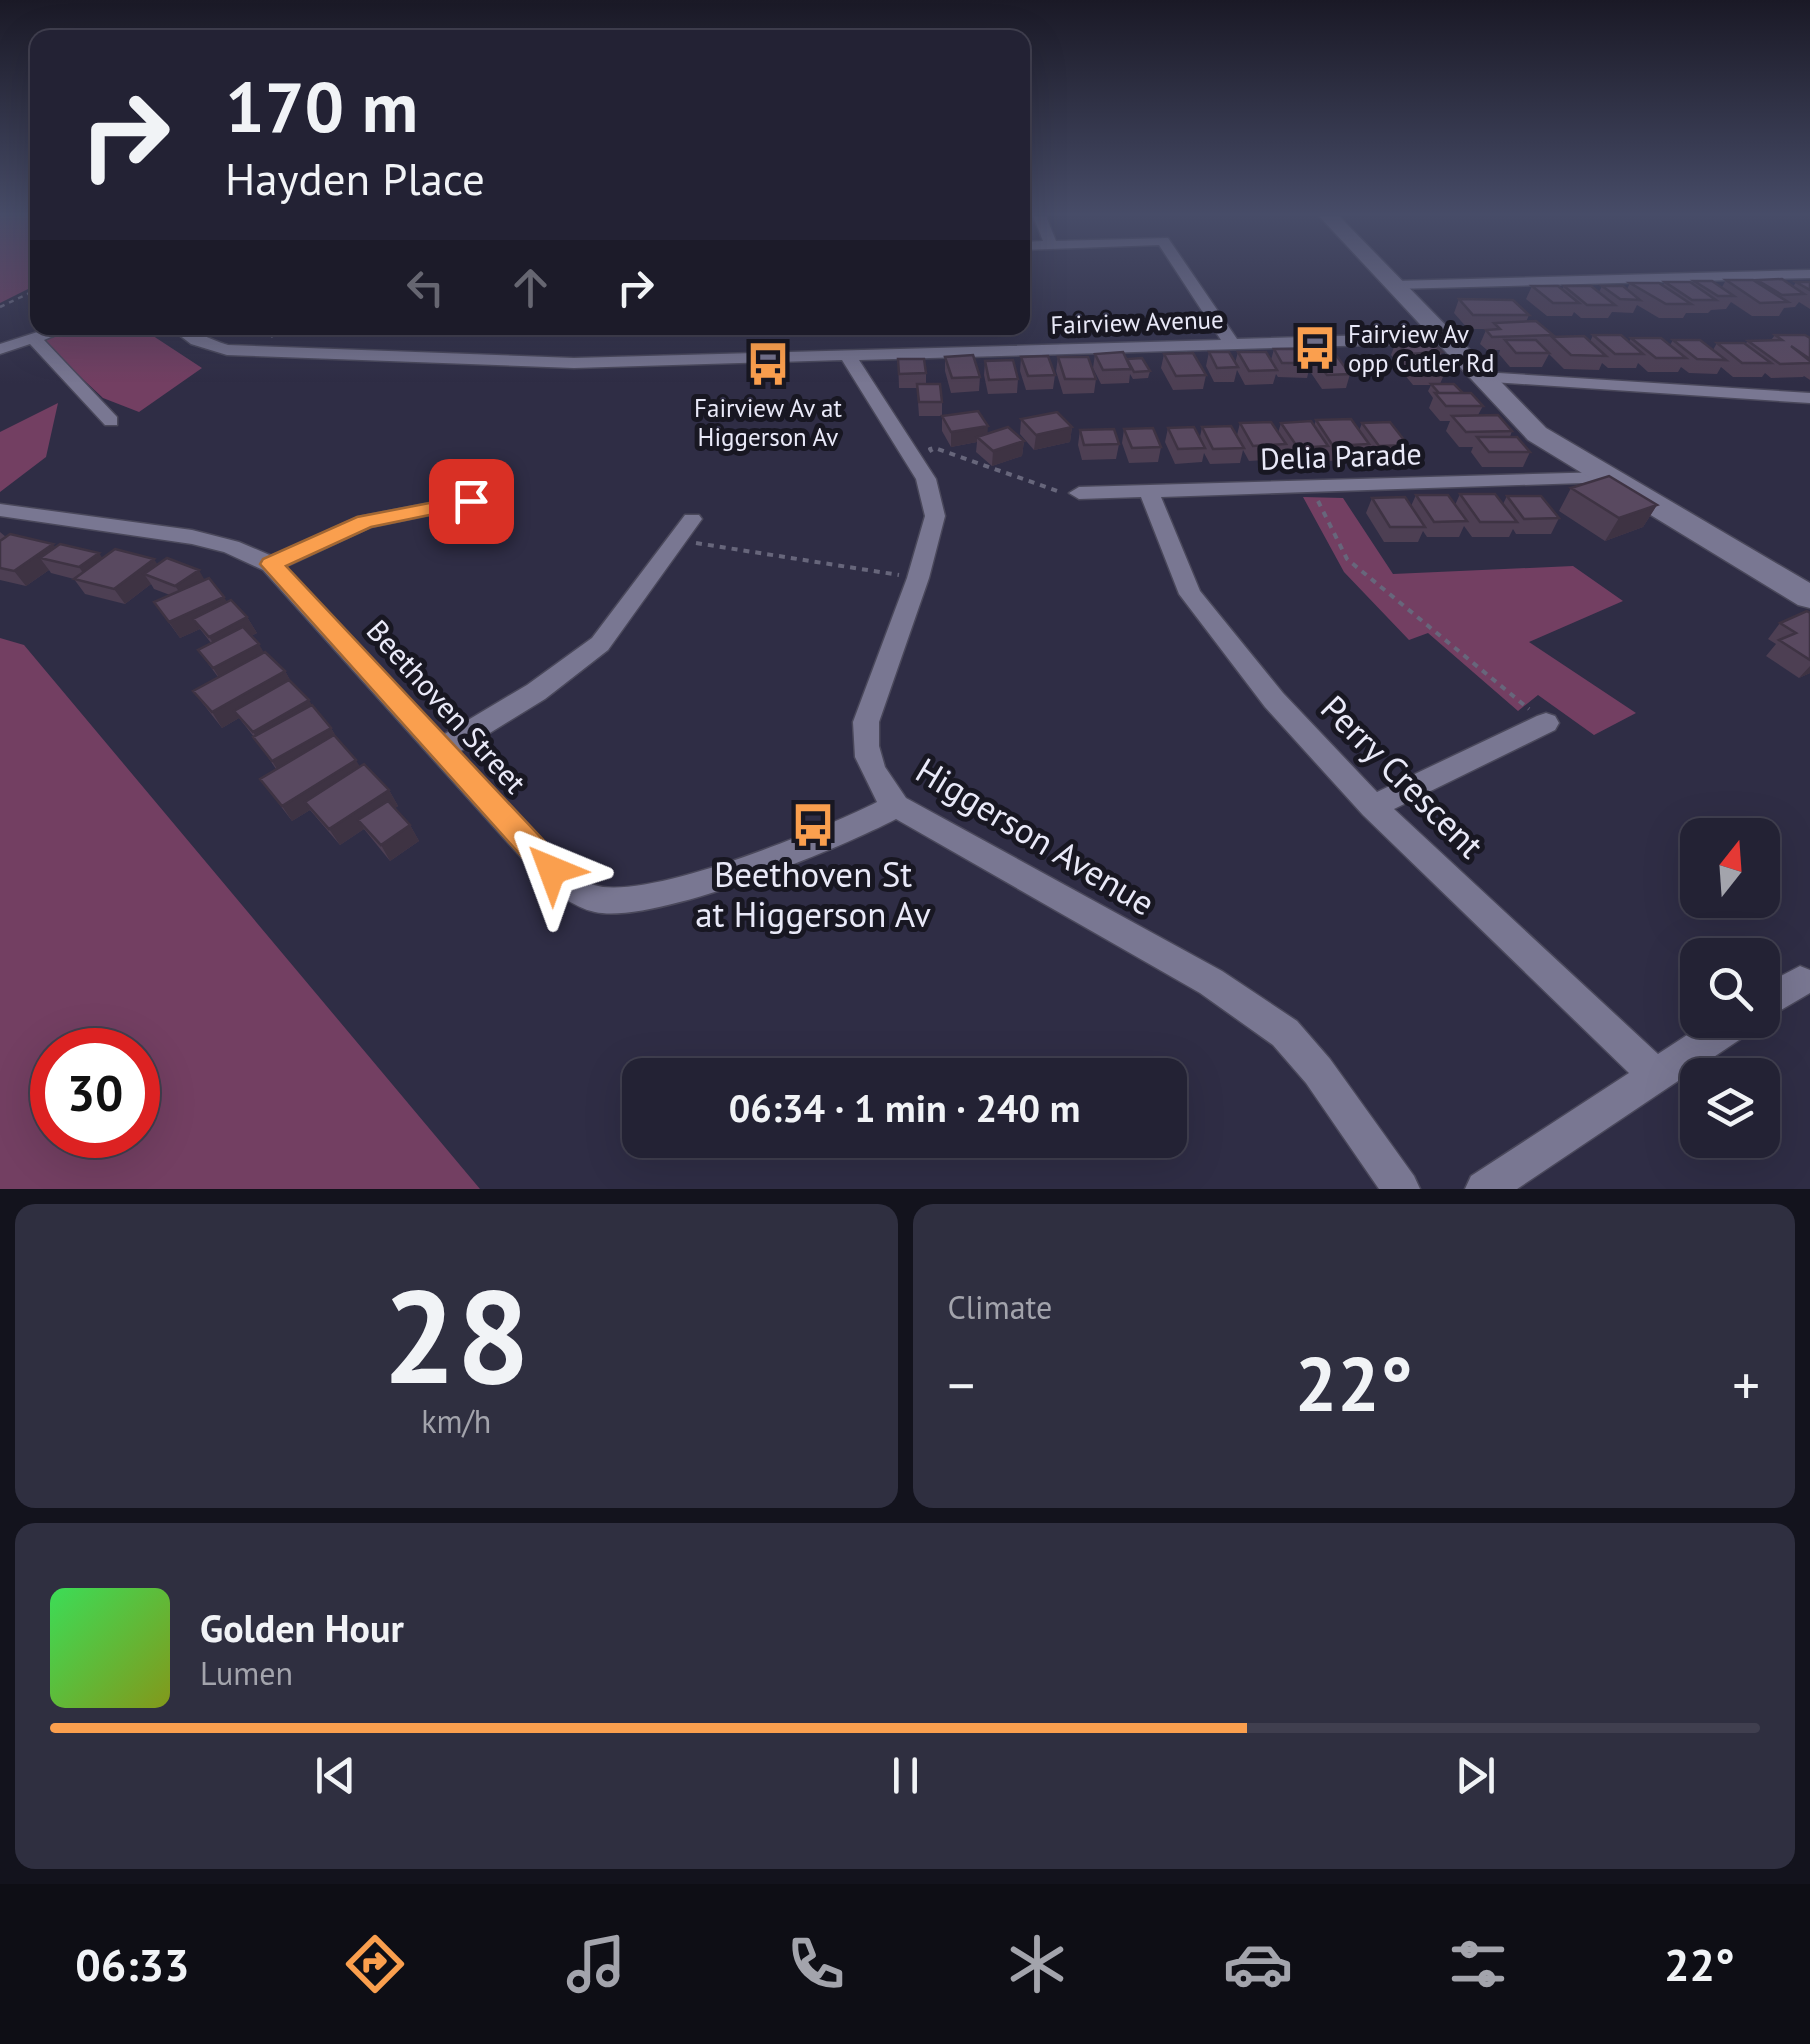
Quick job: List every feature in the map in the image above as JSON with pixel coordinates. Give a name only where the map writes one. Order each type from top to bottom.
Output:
[{"type":"street","points":[[1183,271],[1232,344]]},
{"type":"street","points":[[1382,271],[1537,434],[1810,597]]},
{"type":"street","points":[[1395,285],[1810,274]]},
{"type":"street","points":[[0,349],[42,335]]},
{"type":"street","name":"Fairview Avenue","points":[[190,335],[208,346],[251,352],[574,363],[1444,338]]},
{"type":"street","points":[[33,338],[111,421]]},
{"type":"street","name":"Higgerson Avenue","points":[[848,356],[932,490],[936,516],[918,578],[872,701],[864,740],[878,784],[896,806],[1210,982],[1285,1032],[1318,1071],[1401,1189]]},
{"type":"street","points":[[1483,377],[1810,398]]},
{"type":"street","name":"Delia Parade","points":[[1079,493],[1150,494],[1605,478]]},
{"type":"street","name":"Perry Crescent","points":[[1150,494],[1190,594],[1274,700],[1374,807],[1654,1074]]},
{"type":"street","points":[[271,564],[365,522],[471,501]]},
{"type":"street","name":"Beethoven Street","points":[[0,510],[104,527],[204,537],[250,552],[271,564],[534,852],[571,887],[598,901],[638,896],[762,863],[850,831],[896,806]]},
{"type":"street","points":[[442,750],[580,661],[616,624],[692,520]]},
{"type":"street","points":[[1374,807],[1546,723]]},
{"type":"street","points":[[1780,994],[1800,981]]},
{"type":"street","points":[[1484,1189],[1710,1038]]},
{"type":"path","points":[[0,307],[30,293]]},
{"type":"path","points":[[914,460],[934,456],[930,449],[935,448],[1051,491],[1079,493]]},
{"type":"path","points":[[1311,488],[1347,559],[1546,723]]},
{"type":"path","points":[[676,540],[918,578]]},
{"type":"shaded area","points":[[0,271],[30,271],[30,288],[0,303]]},
{"type":"shaded area","points":[[60,335],[152,335],[202,368],[139,412],[103,398],[42,341]]},
{"type":"shaded area","points":[[58,403],[46,457],[0,492],[0,432]]},
{"type":"shaded area","points":[[1303,497],[1343,498],[1393,574],[1573,566],[1623,601],[1529,642],[1636,713],[1594,735],[1538,695],[1518,711],[1428,633],[1409,640],[1344,572]]},
{"type":"shaded area","points":[[0,638],[24,645],[480,1189],[0,1189]]},
{"type":"building","points":[[1782,279],[1804,294],[1782,295],[1757,280]]},
{"type":"building","points":[[1726,280],[1753,280],[1788,302],[1760,303]]},
{"type":"building","points":[[1694,281],[1712,281],[1734,296],[1718,296]]},
{"type":"building","points":[[1665,282],[1690,282],[1716,300],[1692,300]]},
{"type":"building","points":[[1630,283],[1659,283],[1691,304],[1666,304]]},
{"type":"building","points":[[1532,286],[1558,286],[1579,303],[1553,303]]},
{"type":"building","points":[[1564,286],[1591,286],[1615,305],[1587,305]]},
{"type":"building","points":[[1602,286],[1623,286],[1640,300],[1620,299]]},
{"type":"building","points":[[1459,299],[1513,300],[1529,315],[1473,315]]},
{"type":"building","points":[[1536,321],[1553,335],[1492,337],[1486,330],[1500,329],[1494,323]]},
{"type":"building","points":[[1593,335],[1621,335],[1643,354],[1615,354]]},
{"type":"building","points":[[1775,335],[1810,338],[1810,359],[1791,346],[1810,363],[1780,364],[1748,341],[1782,340]]},
{"type":"building","points":[[1584,336],[1606,356],[1571,355],[1552,337]]},
{"type":"building","points":[[1631,338],[1661,338],[1686,358],[1656,358]]},
{"type":"building","points":[[1430,340],[1442,352],[1408,354],[1396,342]]},
{"type":"building","points":[[1505,340],[1536,340],[1549,353],[1516,353]]},
{"type":"building","points":[[1673,340],[1700,340],[1726,360],[1697,359]]},
{"type":"building","points":[[1717,343],[1744,343],[1771,363],[1742,363]]},
{"type":"building","points":[[1274,349],[1303,349],[1311,363],[1282,363]]},
{"type":"building","points":[[1333,351],[1350,374],[1327,375],[1310,352]]},
{"type":"building","points":[[1123,352],[1131,369],[1103,370],[1095,354]]},
{"type":"building","points":[[1209,352],[1229,352],[1238,367],[1217,368]]},
{"type":"building","points":[[1238,352],[1266,352],[1277,370],[1249,371]]},
{"type":"building","points":[[1193,353],[1206,375],[1176,376],[1164,354]]},
{"type":"building","points":[[973,355],[980,377],[952,378],[945,357]]},
{"type":"building","points":[[1048,356],[1055,375],[1028,376],[1021,357]]},
{"type":"building","points":[[1058,357],[1088,357],[1096,379],[1065,379]]},
{"type":"building","points":[[1142,358],[1150,371],[1134,372],[1127,359]]},
{"type":"building","points":[[898,359],[924,359],[926,373],[899,374]]},
{"type":"building","points":[[1436,359],[1446,370],[1418,371],[1409,360]]},
{"type":"building","points":[[1013,360],[1018,379],[989,380],[985,361]]},
{"type":"building","points":[[917,384],[940,384],[942,402],[919,402]]},
{"type":"building","points":[[1431,384],[1454,384],[1463,393],[1439,393]]},
{"type":"building","points":[[1435,393],[1471,393],[1483,406],[1446,406]]},
{"type":"building","points":[[978,411],[988,426],[951,432],[942,416]]},
{"type":"building","points":[[1057,412],[1072,427],[1036,435],[1021,419]]},
{"type":"building","points":[[1498,415],[1512,431],[1466,432],[1452,416]]},
{"type":"building","points":[[1351,419],[1369,444],[1333,446],[1316,420]]},
{"type":"building","points":[[1311,421],[1328,446],[1298,448],[1281,423]]},
{"type":"building","points":[[1271,422],[1286,444],[1253,446],[1240,423]]},
{"type":"building","points":[[1390,422],[1408,445],[1379,446],[1362,423]]},
{"type":"building","points":[[1231,426],[1244,448],[1213,449],[1202,427]]},
{"type":"building","points":[[1008,427],[1024,441],[993,451],[977,437]]},
{"type":"building","points":[[1194,427],[1205,448],[1178,449],[1168,428]]},
{"type":"building","points":[[1153,428],[1161,447],[1132,448],[1124,429]]},
{"type":"building","points":[[1114,429],[1119,444],[1084,445],[1080,430]]},
{"type":"building","points":[[1477,437],[1517,437],[1530,452],[1489,452]]},
{"type":"building","points":[[1609,476],[1657,505],[1619,518],[1571,488]]},
{"type":"building","points":[[1460,494],[1495,494],[1517,522],[1480,522]]},
{"type":"building","points":[[1416,495],[1448,495],[1467,521],[1434,522]]},
{"type":"building","points":[[1507,496],[1541,496],[1559,518],[1524,519]]},
{"type":"building","points":[[1405,497],[1425,527],[1390,527],[1372,498]]},
{"type":"building","points":[[10,534],[53,544],[14,571],[0,568],[0,541]]},
{"type":"building","points":[[60,544],[99,553],[79,567],[40,558]]},
{"type":"building","points":[[115,549],[154,559],[114,589],[74,579]]},
{"type":"building","points":[[167,558],[199,570],[175,586],[144,574]]},
{"type":"building","points":[[209,578],[224,597],[169,622],[154,602]]},
{"type":"building","points":[[231,600],[247,617],[209,637],[193,619]]},
{"type":"building","points":[[1807,611],[1810,660],[1779,640],[1796,633],[1780,623]]},
{"type":"building","points":[[243,627],[259,644],[213,668],[198,650]]},
{"type":"building","points":[[265,652],[285,671],[212,712],[193,691]]},
{"type":"building","points":[[289,680],[309,700],[253,732],[234,711]]},
{"type":"building","points":[[312,705],[331,728],[272,761],[253,737]]},
{"type":"building","points":[[334,735],[356,760],[282,806],[260,779]]},
{"type":"building","points":[[364,764],[389,790],[329,829],[305,802]]},
{"type":"building","points":[[388,801],[410,825],[381,845],[358,820]]},
{"type":"place","name":"Fairview Av opp Cutler Rd","points":[[1315,348]]},
{"type":"place","name":"Fairview Av at Higgerson Av","points":[[768,364]]},
{"type":"place","name":"Beethoven St at Higgerson Av","points":[[813,825]]},
{"type":"route","points":[[471,501],[365,522],[333,533],[271,564],[552,870]]}]
